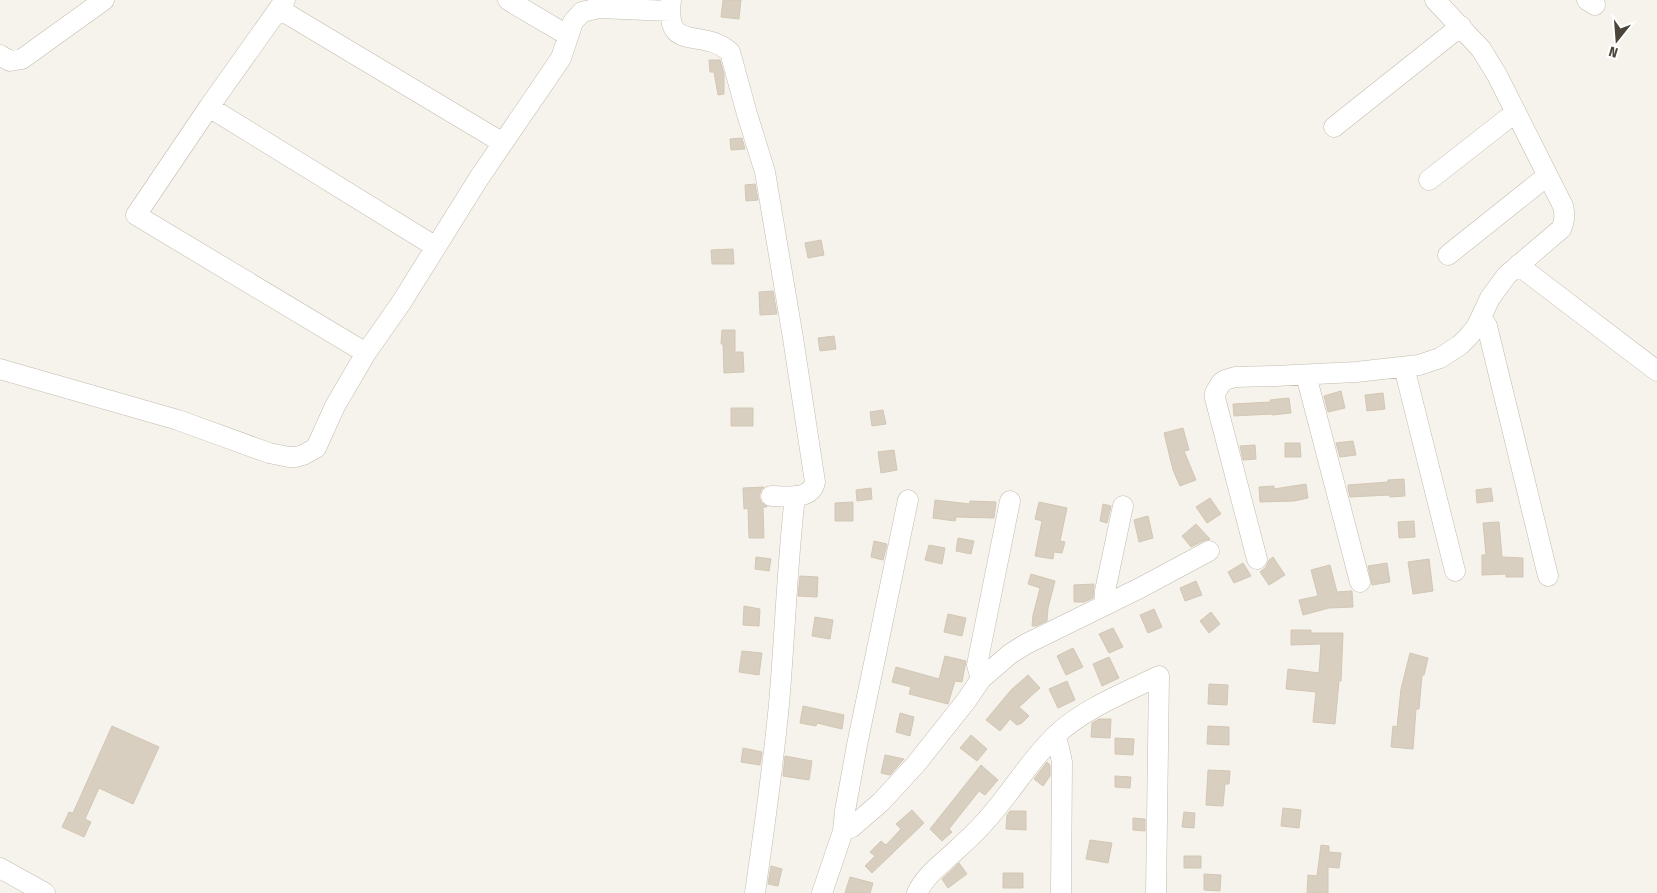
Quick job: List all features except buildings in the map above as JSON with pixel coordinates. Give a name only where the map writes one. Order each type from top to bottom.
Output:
[{"type":"street","points":[[0,55],[10,61],[22,59],[104,0]]},
{"type":"street","points":[[508,0],[568,35]]},
{"type":"street","points":[[1257,559],[1215,398],[1221,383],[1235,376],[1306,375],[1404,367],[1430,362],[1450,353],[1477,326],[1498,286],[1518,265],[1560,229],[1563,224],[1563,206],[1497,75],[1481,49],[1435,0]]},
{"type":"street","points":[[366,354],[136,215],[282,4],[503,143]]},
{"type":"street","points":[[0,369],[178,420],[270,453],[288,457],[303,455],[316,448],[336,406],[366,354],[401,303],[503,143],[561,58],[573,22],[577,17],[582,12],[593,8],[670,6],[669,17],[673,28],[682,36],[710,40],[730,52],[765,172],[815,482],[814,487],[809,493],[795,496],[771,496]]},
{"type":"street","points":[[1334,127],[1461,26]]},
{"type":"street","points":[[209,107],[436,247]]},
{"type":"street","points":[[1429,180],[1516,112]]},
{"type":"street","points":[[1448,255],[1548,176]]},
{"type":"street","points":[[1518,265],[1657,371]]},
{"type":"street","points":[[1480,318],[1487,326],[1548,576]]},
{"type":"street","points":[[1404,367],[1455,571]]},
{"type":"street","points":[[1306,375],[1360,582]]},
{"type":"street","points":[[755,893],[772,777],[779,703],[788,551],[795,496]]},
{"type":"street","points":[[822,893],[843,831],[857,745],[908,500]]},
{"type":"street","points":[[982,679],[977,665],[1010,501]]},
{"type":"street","points":[[1105,604],[1105,591],[1123,506]]},
{"type":"street","points":[[843,831],[852,827],[881,802],[916,764],[982,679],[1010,654],[1026,644],[1140,588],[1209,551]]},
{"type":"street","points":[[918,893],[934,869],[985,822],[1037,755],[1055,736],[1074,721],[1159,676],[1156,893]]},
{"type":"street","points":[[1055,736],[1060,748],[1062,762],[1061,893]]},
{"type":"street","points":[[0,868],[45,893]]}]
